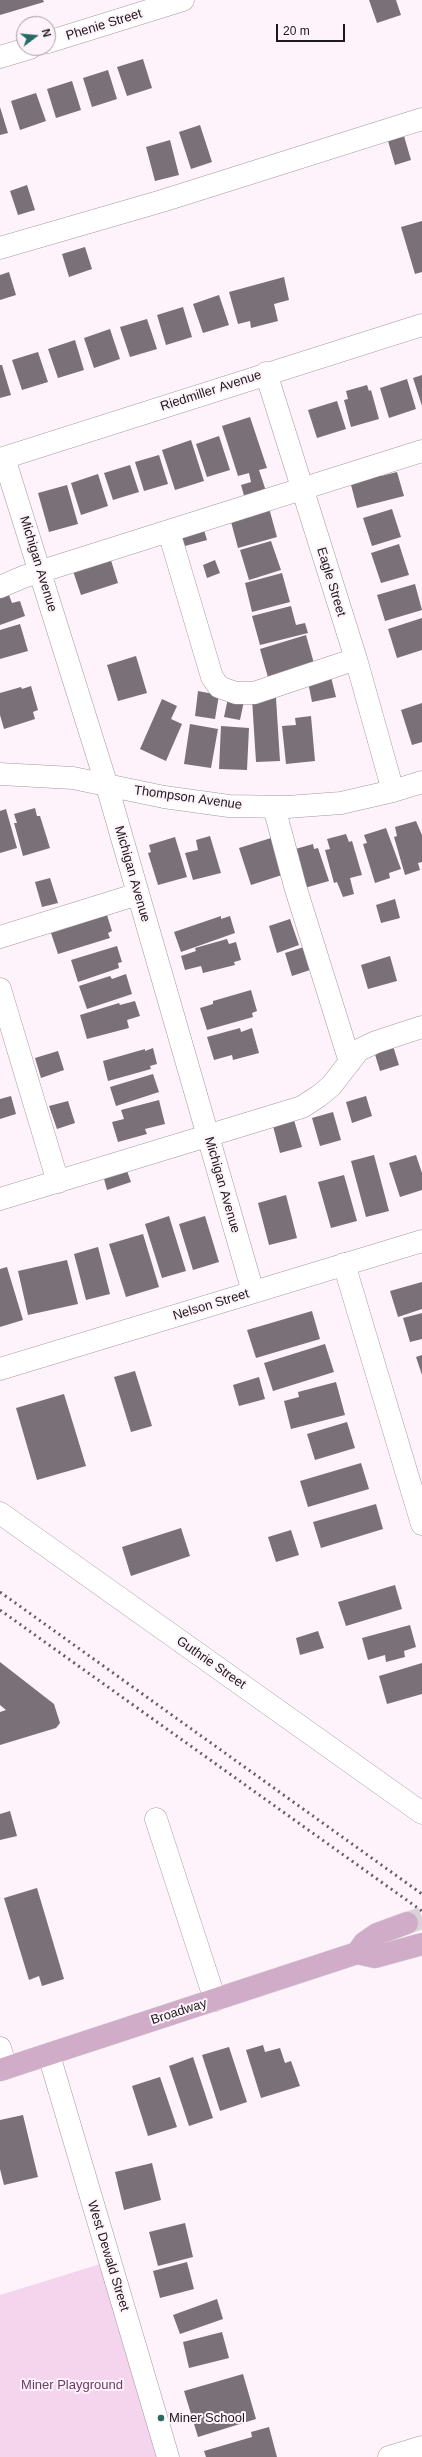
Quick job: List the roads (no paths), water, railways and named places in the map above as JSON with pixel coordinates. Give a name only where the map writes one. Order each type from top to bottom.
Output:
[{"type":"main road","name":"Broadway","points":[[357,1953],[364,1943],[377,1934],[407,1923]]},
{"type":"main road","name":"Broadway","points":[[2,2062],[49,2055],[357,1953],[375,1956],[422,1944]]},
{"type":"street","name":"Phenie Street","points":[[56,40],[183,0]]},
{"type":"street","points":[[0,57],[16,52]]},
{"type":"street","points":[[0,248],[162,201],[422,119]]},
{"type":"street","name":"Riedmiller Avenue","points":[[2,459],[266,373],[422,325]]},
{"type":"street","name":"Eagle Street","points":[[266,373],[356,659],[394,791]]},
{"type":"street","points":[[0,586],[41,571],[170,532],[302,488],[422,451]]},
{"type":"street","name":"Michigan Avenue","points":[[2,459],[41,571],[107,786],[253,1292]]},
{"type":"street","points":[[170,532],[212,677],[219,687],[236,693],[254,693],[356,659]]},
{"type":"street","name":"Thompson Avenue","points":[[0,774],[73,778],[107,786],[229,806],[274,807],[341,803],[394,791],[422,782]]},
{"type":"street","points":[[274,807],[295,886],[350,1062]]},
{"type":"street","points":[[0,937],[138,894]]},
{"type":"street","points":[[0,989],[58,1182]]},
{"type":"street","points":[[0,1200],[208,1134],[302,1107],[331,1086],[359,1050],[376,1042],[422,1027]]},
{"type":"street","name":"Nelson Street","points":[[0,1369],[422,1241]]},
{"type":"street","points":[[344,1264],[422,1524]]},
{"type":"street","name":"Guthrie Street","points":[[0,1513],[422,1813]]},
{"type":"street","points":[[156,1819],[215,2000]]},
{"type":"street","name":"West Dewald Street","points":[[49,2055],[168,2457]]},
{"type":"street","points":[[389,2457],[422,2447]]},
{"type":"tunnel","points":[[407,1923],[422,1918]]},
{"type":"railway","points":[[0,1592],[422,1894]]},
{"type":"railway","points":[[0,1610],[422,1911]]},
{"type":"place","name":"Miner School","points":[[161,2418]]},
{"type":"park label","name":"Miner Playground","points":[[72,2385]]}]
